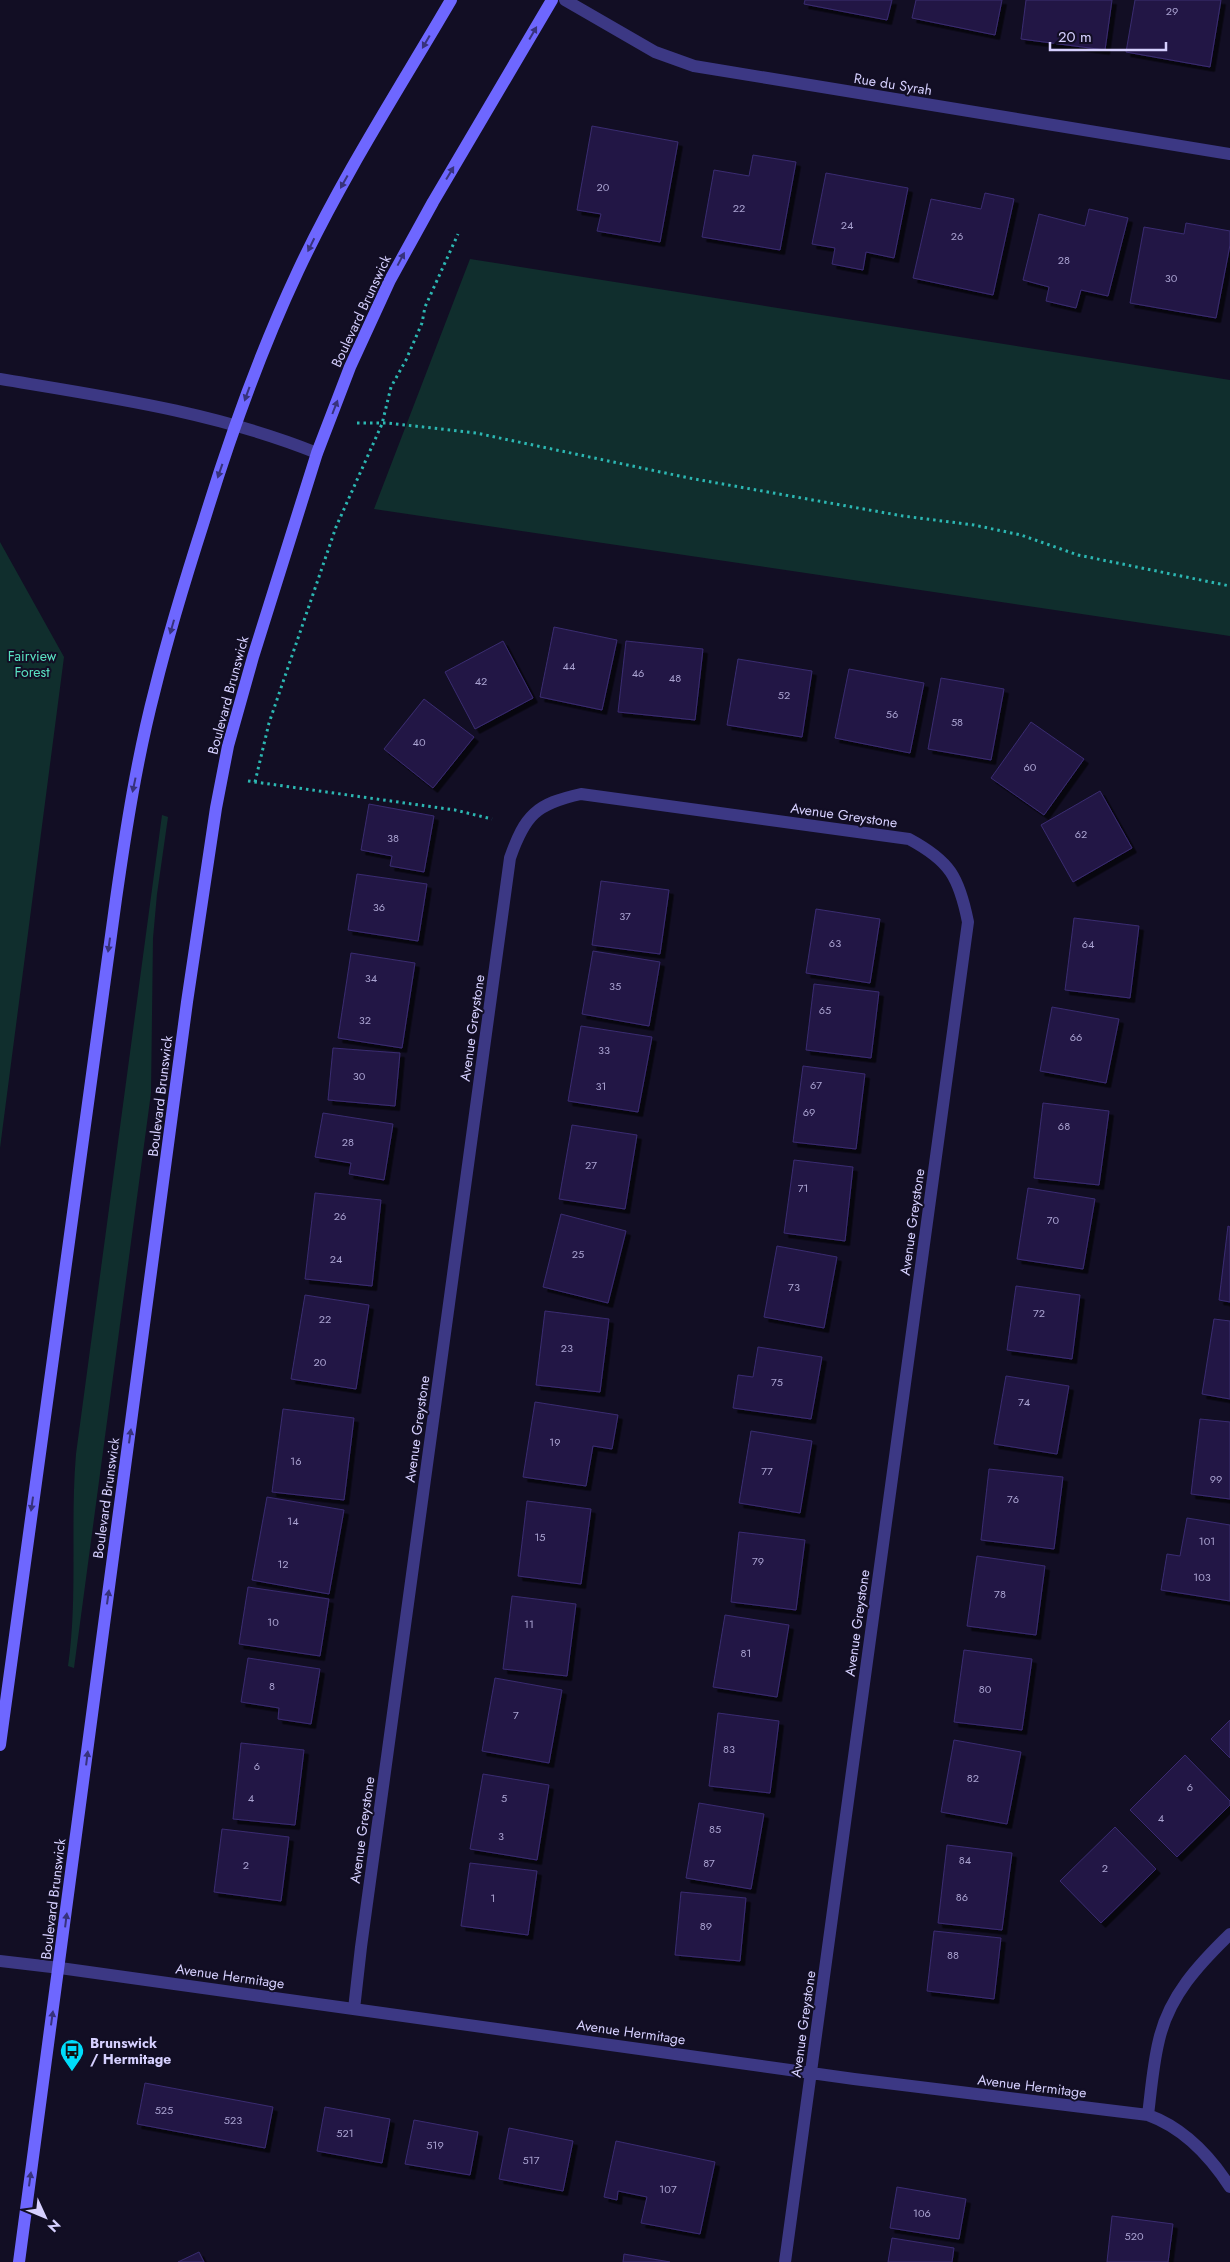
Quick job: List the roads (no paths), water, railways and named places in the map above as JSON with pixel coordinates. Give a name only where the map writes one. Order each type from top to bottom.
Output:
[{"type":"street","points":[[0,1745],[104,978],[132,792],[154,691],[188,571],[236,425],[279,312],[316,235],[352,168],[451,0]]},
{"type":"street","name":"Boulevard Brunswick","points":[[19,2262],[60,1968],[187,1002],[216,808],[228,746],[239,704],[317,453],[370,322],[410,242],[552,0]]},
{"type":"street","name":"Rue du Syrah","points":[[565,0],[655,52],[694,66],[1230,154]]},
{"type":"street","points":[[0,380],[155,405],[280,438],[317,453]]},
{"type":"street","name":"Avenue Greystone","points":[[354,2009],[363,1927],[510,858],[519,831],[534,812],[556,799],[581,794],[909,839],[931,851],[950,869],[962,894],[968,922],[785,2262]]},
{"type":"street","points":[[1148,2115],[1158,2041],[1175,1998],[1196,1968],[1230,1934]]},
{"type":"street","name":"Avenue Hermitage","points":[[0,1962],[60,1968],[812,2073],[1148,2115],[1170,2126],[1194,2143],[1209,2158],[1230,2187]]},
{"type":"place","name":"Brunswick / Hermitage","points":[[72,2072]]},
{"type":"park label","name":"Fairview Forest","points":[[32,664]]}]
